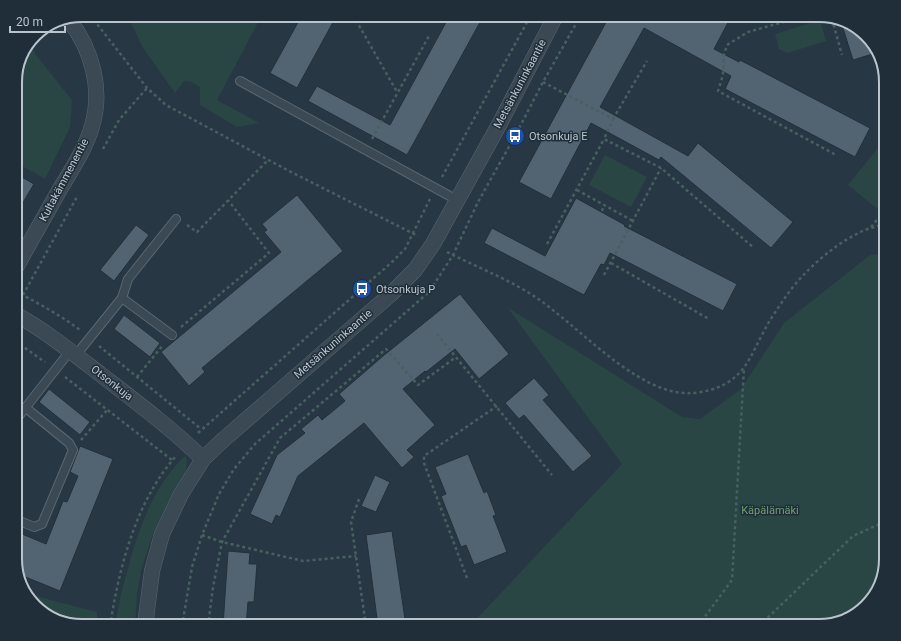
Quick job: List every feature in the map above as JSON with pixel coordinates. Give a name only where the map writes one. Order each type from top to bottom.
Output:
[{"type":"street","name":"Metsänkuninkaantie","points":[[146,619],[152,571],[162,534],[181,494],[203,459],[391,294],[415,270],[433,244],[500,122],[552,22]]},
{"type":"street","name":"Kultakämmenentie","points":[[22,257],[82,150],[92,126],[97,100],[96,79],[88,53],[78,32],[71,23]]},
{"type":"street","name":"Otsonkuja","points":[[22,319],[73,353],[187,444],[203,459]]},
{"type":"lane","points":[[240,81],[457,200]]},
{"type":"lane","points":[[22,413],[56,369],[89,338],[122,298],[128,279],[176,219]]},
{"type":"lane","points":[[122,298],[172,335]]},
{"type":"lane","points":[[22,522],[34,527],[42,524],[73,450],[69,443],[26,408]]},
{"type":"path","points":[[95,22],[147,88],[166,105],[268,160],[516,285],[540,300],[633,374],[655,386],[675,393],[694,393],[711,390],[731,381],[744,368],[756,349],[769,322],[789,292],[807,273],[834,248],[855,235],[879,226]]},
{"type":"path","points":[[357,22],[397,92]]},
{"type":"path","points":[[111,619],[124,559],[138,518],[154,488],[172,460],[201,429],[405,249],[435,188],[527,22]]},
{"type":"path","points":[[783,22],[748,32],[727,45],[724,54],[723,75],[718,91],[836,155]]},
{"type":"path","points":[[833,24],[842,55]]},
{"type":"path","points":[[366,150],[429,36]]},
{"type":"path","points":[[547,244],[604,139],[613,119],[647,61]]},
{"type":"path","points":[[543,82],[613,119]]},
{"type":"path","points":[[101,154],[119,120],[147,88]]},
{"type":"path","points":[[604,139],[661,168],[754,248]]},
{"type":"path","points":[[176,219],[197,232],[268,160]]},
{"type":"path","points":[[604,275],[661,168]]},
{"type":"path","points":[[577,190],[633,221]]},
{"type":"path","points":[[78,194],[22,295],[68,321],[201,429]]},
{"type":"path","points":[[137,377],[172,335],[269,253],[228,200]]},
{"type":"path","points":[[602,211],[604,205]]},
{"type":"path","points":[[870,228],[879,217]]},
{"type":"path","points":[[610,263],[709,319]]},
{"type":"path","points":[[437,334],[552,475]]},
{"type":"path","points":[[22,346],[56,369],[172,460]]},
{"type":"path","points":[[209,619],[213,587],[222,542],[280,438],[386,349],[418,385],[456,357]]},
{"type":"path","points":[[703,619],[732,580],[744,368]]},
{"type":"path","points":[[468,578],[424,463],[424,456],[497,406]]},
{"type":"path","points":[[73,450],[108,409]]},
{"type":"path","points":[[359,500],[351,522],[365,619]]},
{"type":"path","points":[[766,619],[853,536],[879,524]]},
{"type":"path","points":[[202,535],[222,542],[303,561],[356,556]]},
{"type":"green space","points":[[130,22],[258,22],[217,100],[259,123],[237,127],[200,105],[200,87],[192,82],[184,81],[175,93],[143,48]]},
{"type":"green space","points":[[814,22],[821,22],[826,41],[787,53],[779,49],[775,34]]},
{"type":"green space","points":[[33,48],[36,55],[72,100],[70,127],[45,179],[22,166],[22,78],[24,66]]},
{"type":"green space","points":[[879,147],[879,210],[848,185]]},
{"type":"green space","points":[[605,155],[647,177],[631,207],[589,185]]},
{"type":"green space","name":"Käpälämäki","points":[[879,254],[879,559],[876,578],[867,596],[859,604],[846,613],[838,616],[819,619],[477,619],[622,464],[507,307],[682,417],[700,419],[741,389],[784,323],[870,255]]},
{"type":"green space","points":[[185,456],[187,460],[186,470],[175,488],[154,531],[141,570],[135,619],[116,619],[136,540],[155,495],[174,468]]},
{"type":"green space","points":[[35,596],[97,612],[97,619],[70,618],[45,607]]},
{"type":"building","points":[[298,22],[333,22],[297,88],[270,73]]},
{"type":"building","points":[[446,22],[480,22],[407,155],[308,101],[317,86],[390,125]]},
{"type":"building","points":[[606,22],[728,22],[714,49],[739,62],[740,60],[870,128],[855,157],[725,89],[731,76],[644,28],[600,107],[688,156],[698,143],[793,222],[771,248],[661,157],[659,160],[591,123],[551,199],[519,182]]},
{"type":"building","points":[[843,27],[856,34],[872,54],[853,60]]},
{"type":"building","points":[[22,177],[34,184],[22,204]]},
{"type":"building","points":[[297,195],[343,251],[202,368],[205,372],[189,386],[161,352],[281,252],[264,232],[267,230],[262,224]]},
{"type":"building","points":[[576,198],[625,225],[624,226],[737,284],[723,311],[610,253],[604,265],[601,264],[584,295],[484,243],[492,228],[545,256]]},
{"type":"building","points":[[136,225],[149,235],[114,281],[100,270]]},
{"type":"building","points":[[460,294],[509,354],[479,379],[455,349],[403,389],[435,425],[407,450],[414,457],[402,468],[364,423],[298,476],[280,517],[276,515],[272,524],[250,514],[277,455],[305,433],[301,429],[318,415],[322,420],[345,401],[339,394],[383,356]]},
{"type":"building","points":[[124,315],[160,343],[150,357],[114,329]]},
{"type":"building","points":[[534,378],[549,395],[543,400],[592,456],[573,472],[524,415],[519,419],[505,403]]},
{"type":"building","points":[[49,389],[90,422],[80,435],[39,402]]},
{"type":"building","points":[[80,446],[113,459],[60,591],[25,577],[22,563],[22,534],[46,544],[63,501],[67,502],[78,476],[70,472]]},
{"type":"building","points":[[468,454],[484,493],[487,491],[496,515],[493,516],[507,552],[474,565],[466,545],[461,547],[441,496],[446,494],[435,467]]},
{"type":"building","points":[[375,475],[390,482],[376,512],[361,506]]},
{"type":"building","points":[[392,531],[405,619],[377,619],[366,535]]},
{"type":"building","points":[[228,551],[250,553],[249,564],[257,564],[254,602],[248,602],[247,619],[223,619]]},
{"type":"place","name":"Otsonkuja E","points":[[515,136]]},
{"type":"place","name":"Otsonkuja P","points":[[362,289]]}]
